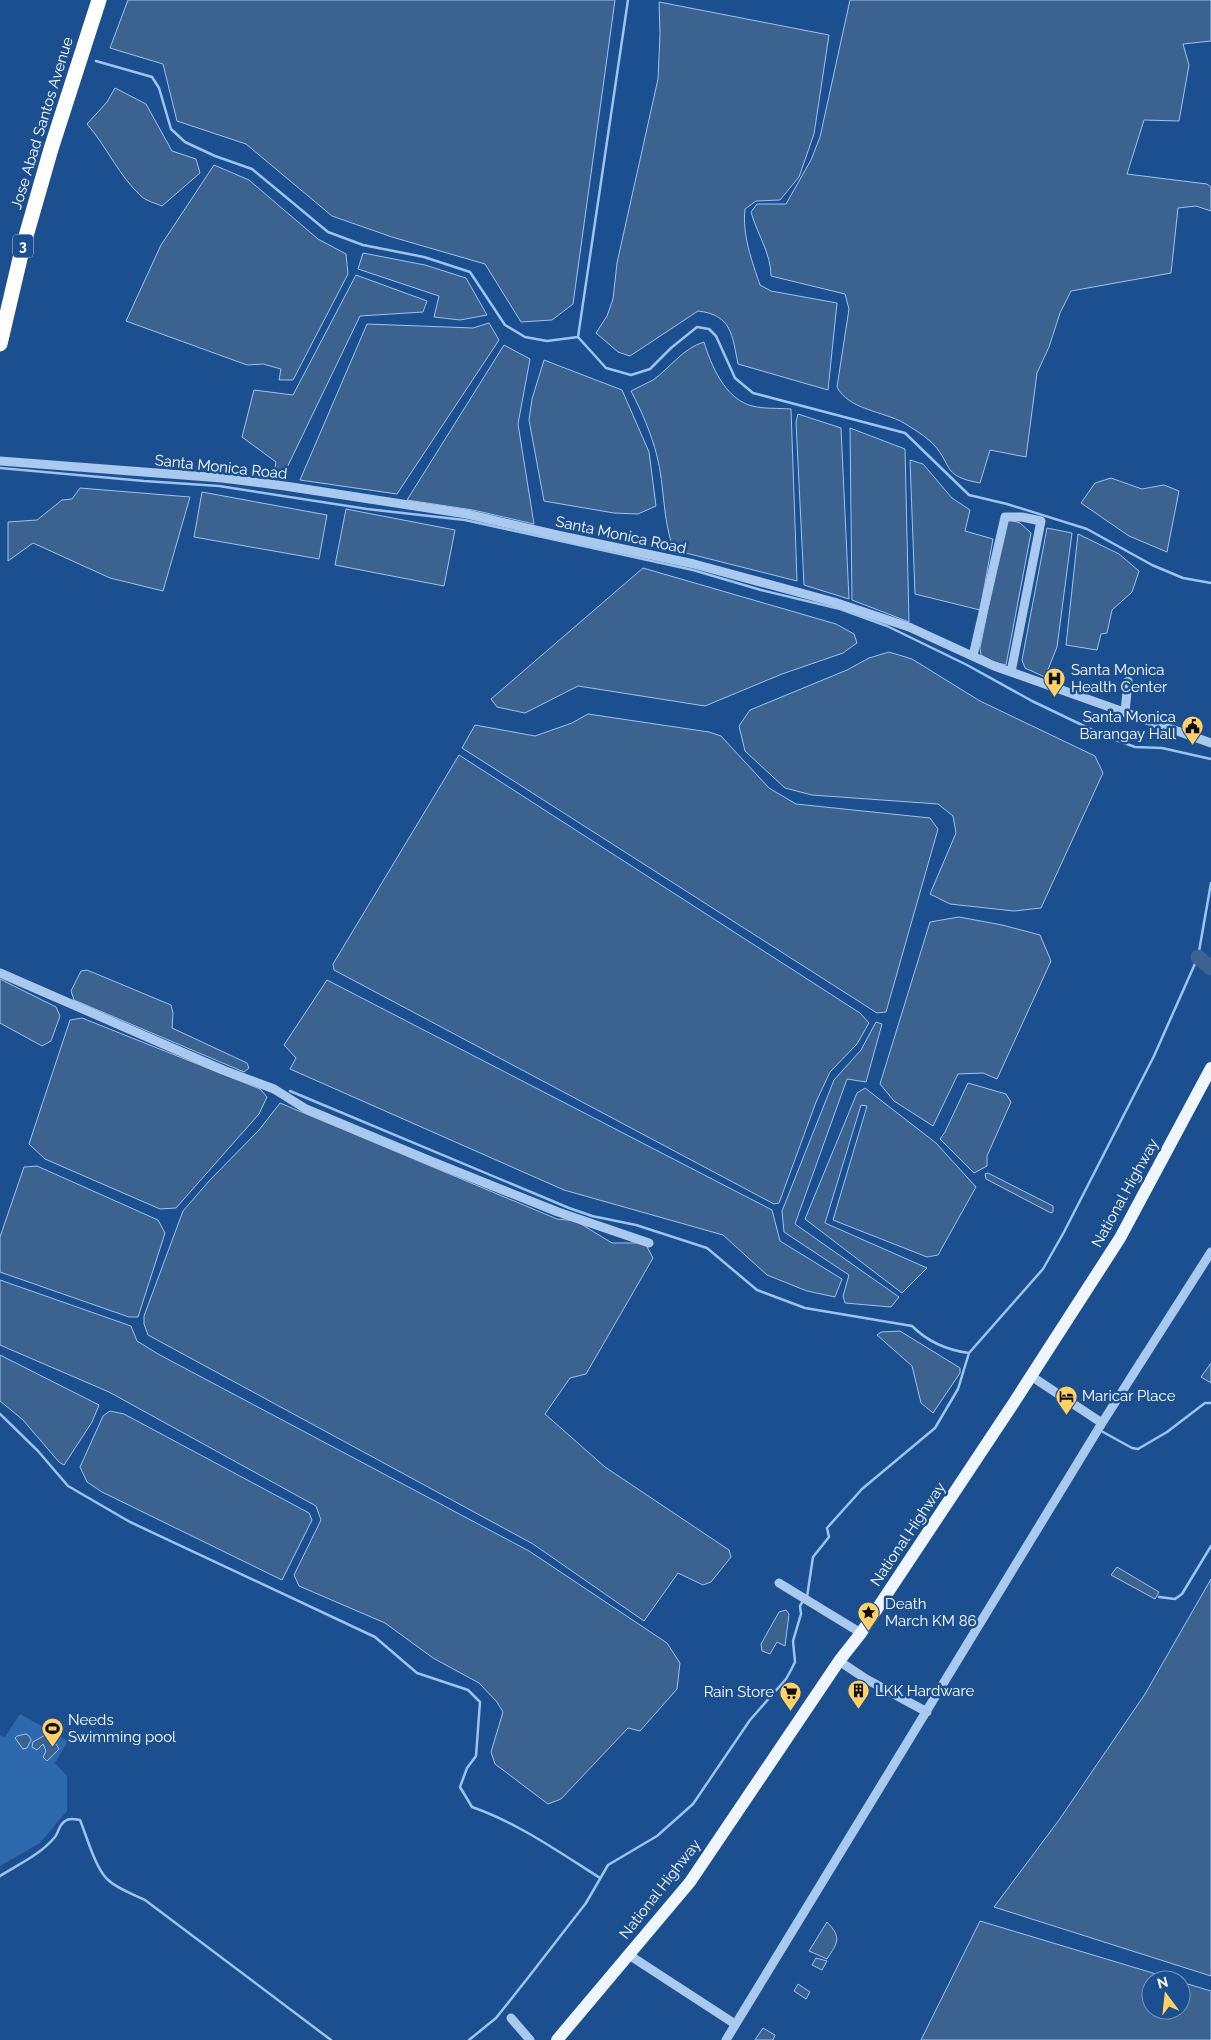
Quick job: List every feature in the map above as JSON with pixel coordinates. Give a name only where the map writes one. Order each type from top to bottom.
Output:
[{"type":"highway","name":"Jose Abad Santos Avenue","points":[[0,344],[22,250],[50,149],[99,0]]},
{"type":"main road","name":"National Highway","points":[[558,2040],[690,1882],[839,1661],[861,1633],[1120,1238],[1208,1083],[1211,1068]]},
{"type":"street","name":"Santa Monica Road","points":[[0,461],[222,478],[467,514],[694,564],[834,602],[909,627],[1011,672],[1211,743]]},
{"type":"street","points":[[973,656],[1005,518],[1022,517],[1041,521],[1011,672]]},
{"type":"street","points":[[1124,712],[1128,681]]},
{"type":"street","points":[[0,973],[223,1070],[274,1089],[306,1109],[419,1156],[558,1212],[649,1242]]},
{"type":"street","points":[[726,2040],[1102,1423],[1211,1252]]},
{"type":"street","points":[[1031,1376],[1102,1423]]},
{"type":"street","points":[[780,1583],[814,1606],[861,1633]]},
{"type":"street","points":[[839,1661],[866,1679],[927,1712]]},
{"type":"street","points":[[628,1955],[735,2024]]},
{"type":"street","points":[[511,2018],[530,2040]]},
{"type":"shaded area","points":[[128,0],[615,0],[573,304],[552,320],[521,322],[485,264],[392,237],[332,216],[246,144],[177,121],[163,64],[110,48]]},
{"type":"shaded area","points":[[850,0],[1211,0],[1211,41],[1183,44],[1189,65],[1179,121],[1144,120],[1127,174],[1207,184],[1211,187],[1211,211],[1196,206],[1178,208],[1171,273],[1071,291],[1060,313],[1049,347],[1037,373],[1026,457],[990,450],[980,483],[958,477],[952,472],[937,449],[927,438],[914,429],[896,419],[858,405],[842,395],[837,387],[849,309],[845,294],[771,276],[769,259],[751,212],[757,204],[786,204],[811,160],[820,137]]},
{"type":"shaded area","points":[[659,2],[829,35],[814,134],[799,177],[780,200],[756,201],[745,209],[744,219],[748,248],[760,285],[771,291],[837,303],[828,390],[738,364],[732,336],[728,328],[718,317],[709,313],[698,311],[630,356],[618,352],[596,333],[607,316],[613,299],[617,263],[658,79]]},
{"type":"shaded area","points":[[115,88],[146,104],[172,151],[196,159],[200,173],[162,206],[145,199],[133,188],[87,124],[107,102]]},
{"type":"shaded area","points":[[214,165],[249,180],[318,239],[346,254],[348,274],[293,380],[279,380],[281,369],[263,364],[247,365],[126,321],[161,245]]},
{"type":"shaded area","points":[[363,253],[425,265],[466,278],[487,315],[460,320],[434,317],[439,296],[358,269]]},
{"type":"shaded area","points":[[356,275],[427,301],[423,312],[360,316],[282,478],[274,473],[276,462],[242,437],[254,390],[293,395]]},
{"type":"shaded area","points":[[489,323],[499,340],[397,494],[300,480],[367,324],[473,328]]},
{"type":"shaded area","points":[[704,342],[720,380],[734,396],[752,406],[791,409],[797,581],[674,550],[667,527],[657,456],[646,423],[631,391],[653,380],[683,353]]},
{"type":"shaded area","points":[[504,345],[530,359],[518,424],[534,524],[473,510],[407,500]]},
{"type":"shaded area","points":[[544,360],[622,390],[649,452],[656,506],[638,514],[614,513],[544,501],[529,420],[532,399]]},
{"type":"shaded area","points":[[798,414],[841,428],[849,599],[804,585],[796,422]]},
{"type":"shaded area","points":[[850,428],[905,449],[909,622],[852,600]]},
{"type":"shaded area","points":[[910,460],[923,464],[952,498],[970,510],[965,531],[993,539],[980,610],[915,594]]},
{"type":"shaded area","points":[[1111,478],[1142,489],[1164,485],[1179,491],[1167,552],[1129,536],[1081,503],[1095,483]]},
{"type":"shaded area","points":[[80,488],[190,497],[163,591],[110,578],[33,543],[8,561],[8,522],[37,520],[62,500],[72,499]]},
{"type":"shaded area","points":[[202,492],[327,515],[319,559],[194,537]]},
{"type":"shaded area","points":[[346,509],[455,530],[444,586],[335,565]]},
{"type":"shaded area","points":[[1006,519],[1020,523],[1031,533],[1006,665],[994,662],[981,655],[980,648]]},
{"type":"shaded area","points":[[1047,528],[1072,533],[1057,647],[1045,677],[1025,668],[1022,660]]},
{"type":"shaded area","points":[[1078,534],[1119,554],[1139,571],[1132,592],[1112,610],[1107,633],[1101,634],[1097,650],[1066,645]]},
{"type":"shaded area","points":[[643,568],[836,624],[854,634],[857,643],[843,653],[782,674],[705,706],[578,686],[525,713],[497,707],[491,699]]},
{"type":"shaded area","points":[[889,652],[912,659],[980,701],[1095,756],[1103,773],[1041,908],[1014,911],[950,904],[930,894],[956,833],[953,816],[938,804],[812,795],[785,788],[745,751],[739,726],[750,710],[847,670],[869,658]]},
{"type":"shaded area","points":[[588,714],[709,732],[721,736],[769,788],[796,804],[930,818],[938,829],[886,1012],[877,1013],[462,748],[475,725],[535,736],[572,723]]},
{"type":"shaded area","points":[[459,755],[860,1013],[869,1023],[857,1044],[830,1072],[816,1102],[779,1203],[774,1204],[334,970],[333,964]]},
{"type":"shaded area","points":[[959,917],[1002,925],[1040,935],[1051,961],[997,1079],[983,1073],[958,1074],[933,1126],[894,1101],[880,1084],[930,922]]},
{"type":"shaded area","points":[[87,970],[171,1005],[173,1013],[172,1028],[247,1063],[249,1068],[244,1072],[74,1000],[71,991],[81,971]]},
{"type":"shaded area","points":[[0,979],[56,1007],[60,1016],[51,1041],[42,1046],[0,1023]]},
{"type":"shaded area","points":[[327,980],[772,1210],[780,1241],[842,1279],[835,1297],[807,1291],[767,1275],[723,1235],[564,1190],[290,1069],[296,1058],[284,1045]]},
{"type":"shaded area","points":[[82,1018],[260,1089],[267,1097],[259,1114],[176,1208],[160,1209],[45,1159],[29,1144],[70,1020]]},
{"type":"shaded area","points":[[876,1022],[882,1024],[866,1082],[847,1079],[795,1224],[899,1297],[891,1307],[845,1303],[843,1296],[849,1275],[784,1232],[782,1211],[834,1080],[861,1050]]},
{"type":"shaded area","points":[[968,1083],[1006,1094],[1011,1102],[987,1156],[987,1166],[974,1173],[940,1139]]},
{"type":"shaded area","points":[[865,1088],[936,1143],[976,1187],[938,1255],[927,1257],[833,1220],[867,1106],[861,1105],[825,1223],[927,1268],[902,1293],[805,1219],[857,1093]]},
{"type":"shaded area","points":[[280,1103],[557,1219],[576,1221],[612,1243],[645,1243],[653,1258],[586,1374],[570,1378],[545,1414],[605,1467],[729,1550],[731,1557],[711,1582],[703,1585],[678,1573],[644,1621],[533,1544],[148,1335],[144,1324],[144,1316],[183,1211],[209,1181],[259,1130]]},
{"type":"shaded area","points":[[37,1166],[158,1220],[165,1233],[138,1317],[129,1317],[0,1272],[0,1237],[24,1167]]},
{"type":"shaded area","points":[[988,1173],[1053,1206],[1053,1212],[1051,1213],[986,1179],[985,1174]]},
{"type":"shaded area","points":[[0,1280],[131,1326],[137,1341],[158,1354],[529,1551],[667,1643],[680,1663],[677,1689],[640,1731],[628,1728],[561,1799],[548,1804],[495,1764],[491,1752],[503,1712],[497,1702],[479,1683],[433,1658],[385,1623],[299,1586],[294,1575],[321,1520],[316,1506],[109,1392],[0,1345]]},
{"type":"shaded area","points":[[900,1331],[960,1368],[960,1373],[933,1413],[921,1403],[912,1366],[877,1335],[881,1332]]},
{"type":"shaded area","points":[[0,1355],[99,1405],[92,1422],[64,1465],[59,1462],[23,1420],[0,1401]]},
{"type":"shaded area","points":[[1211,1363],[1211,1383],[1201,1377]]},
{"type":"shaded area","points":[[110,1411],[124,1414],[309,1513],[312,1520],[282,1580],[102,1492],[87,1482],[80,1467],[103,1416]]},
{"type":"shaded area","points":[[1117,1567],[1159,1592],[1155,1599],[1111,1575]]},
{"type":"shaded area","points":[[1211,1579],[1211,1976],[994,1907],[1059,1820],[1145,1694]]},
{"type":"shaded area","points":[[786,1610],[789,1614],[785,1646],[777,1642],[770,1654],[762,1651],[761,1644],[779,1612]]},
{"type":"shaded area","points":[[20,1714],[68,1741],[55,1763],[67,1776],[67,1811],[40,1843],[0,1866],[0,1735],[5,1737]]},
{"type":"shaded area","points":[[26,1734],[31,1740],[27,1748],[23,1749],[15,1738]]},
{"type":"shaded area","name":"Needs Swimming pool","points":[[45,1735],[59,1749],[47,1761],[43,1757],[46,1751],[43,1744],[37,1750],[32,1747],[33,1742]]},
{"type":"shaded area","points":[[980,1921],[1143,1970],[1141,1970],[1141,2020],[1191,2020],[1191,1985],[1211,1991],[1211,2040],[921,2040]]},
{"type":"shaded area","points":[[827,1922],[835,1932],[837,1940],[827,1959],[809,1951]]},
{"type":"shaded area","points":[[816,1958],[827,1961],[822,1970],[812,1965]]},
{"type":"shaded area","points":[[798,1984],[810,1992],[806,1999],[794,1991]]},
{"type":"shaded area","points":[[763,2028],[775,2035],[773,2040],[755,2040]]},
{"type":"waterway","points":[[628,0],[578,337],[606,368],[631,375],[650,369],[671,348],[697,327],[709,329],[716,336],[735,378],[753,393],[905,433],[969,495],[1007,504],[1087,529],[1152,565],[1183,578],[1211,583]]},
{"type":"waterway","points":[[96,61],[152,77],[159,88],[171,129],[185,142],[215,156],[252,169],[328,232],[363,245],[424,257],[470,272],[505,325],[525,337],[547,341],[578,337]]},
{"type":"waterway","points":[[0,468],[219,486],[367,509],[465,520],[693,570],[761,590],[840,609],[887,626],[967,665],[1032,701],[1105,736],[1135,747],[1162,748],[1211,759]]},
{"type":"waterway","points":[[807,1597],[813,1557],[829,1537],[827,1528],[862,1489],[935,1428],[958,1389],[969,1353],[1043,1269],[1064,1232],[1154,1056],[1198,957],[1211,883]]},
{"type":"waterway","points":[[1198,957],[1211,968]]},
{"type":"waterway","points":[[290,1091],[569,1208],[592,1216],[636,1225],[707,1248],[757,1290],[805,1308],[912,1326],[924,1337],[938,1344],[953,1350],[969,1353]]},
{"type":"waterway","points":[[1103,1432],[1132,1448],[1138,1449],[1167,1432],[1205,1403],[1211,1403]]},
{"type":"waterway","points":[[0,1414],[38,1451],[68,1486],[130,1522],[375,1637],[417,1673],[468,1690],[480,1702],[476,1756],[467,1768],[460,1787],[472,1807],[506,1821],[554,1848],[600,1878]]},
{"type":"waterway","points":[[1159,1597],[1175,1599],[1182,1594],[1211,1546]]},
{"type":"waterway","points":[[469,2040],[496,2018],[527,1979],[586,1903],[608,1865],[657,1836],[693,1804],[750,1720],[786,1679],[791,1670],[795,1662],[793,1641],[801,1614],[800,1606],[803,1601]]},
{"type":"waterway","points":[[0,1876],[43,1849],[55,1837],[65,1821],[70,1819],[80,1820],[99,1867],[111,1883],[145,1900],[331,2040]]},
{"type":"place","name":"Santa Monica Health Center","points":[[1055,698]]},
{"type":"place","name":"Santa Monica Barangay Hall","points":[[1192,745]]},
{"type":"place","name":"Maricar Place","points":[[1066,1415]]},
{"type":"place","name":"Death March KM 86","points":[[869,1632]]},
{"type":"place","name":"LKK Hardware","points":[[859,1710]]},
{"type":"place","name":"Rain Store","points":[[790,1711]]},
{"type":"place","name":"Needs Swimming pool","points":[[52,1748]]}]
